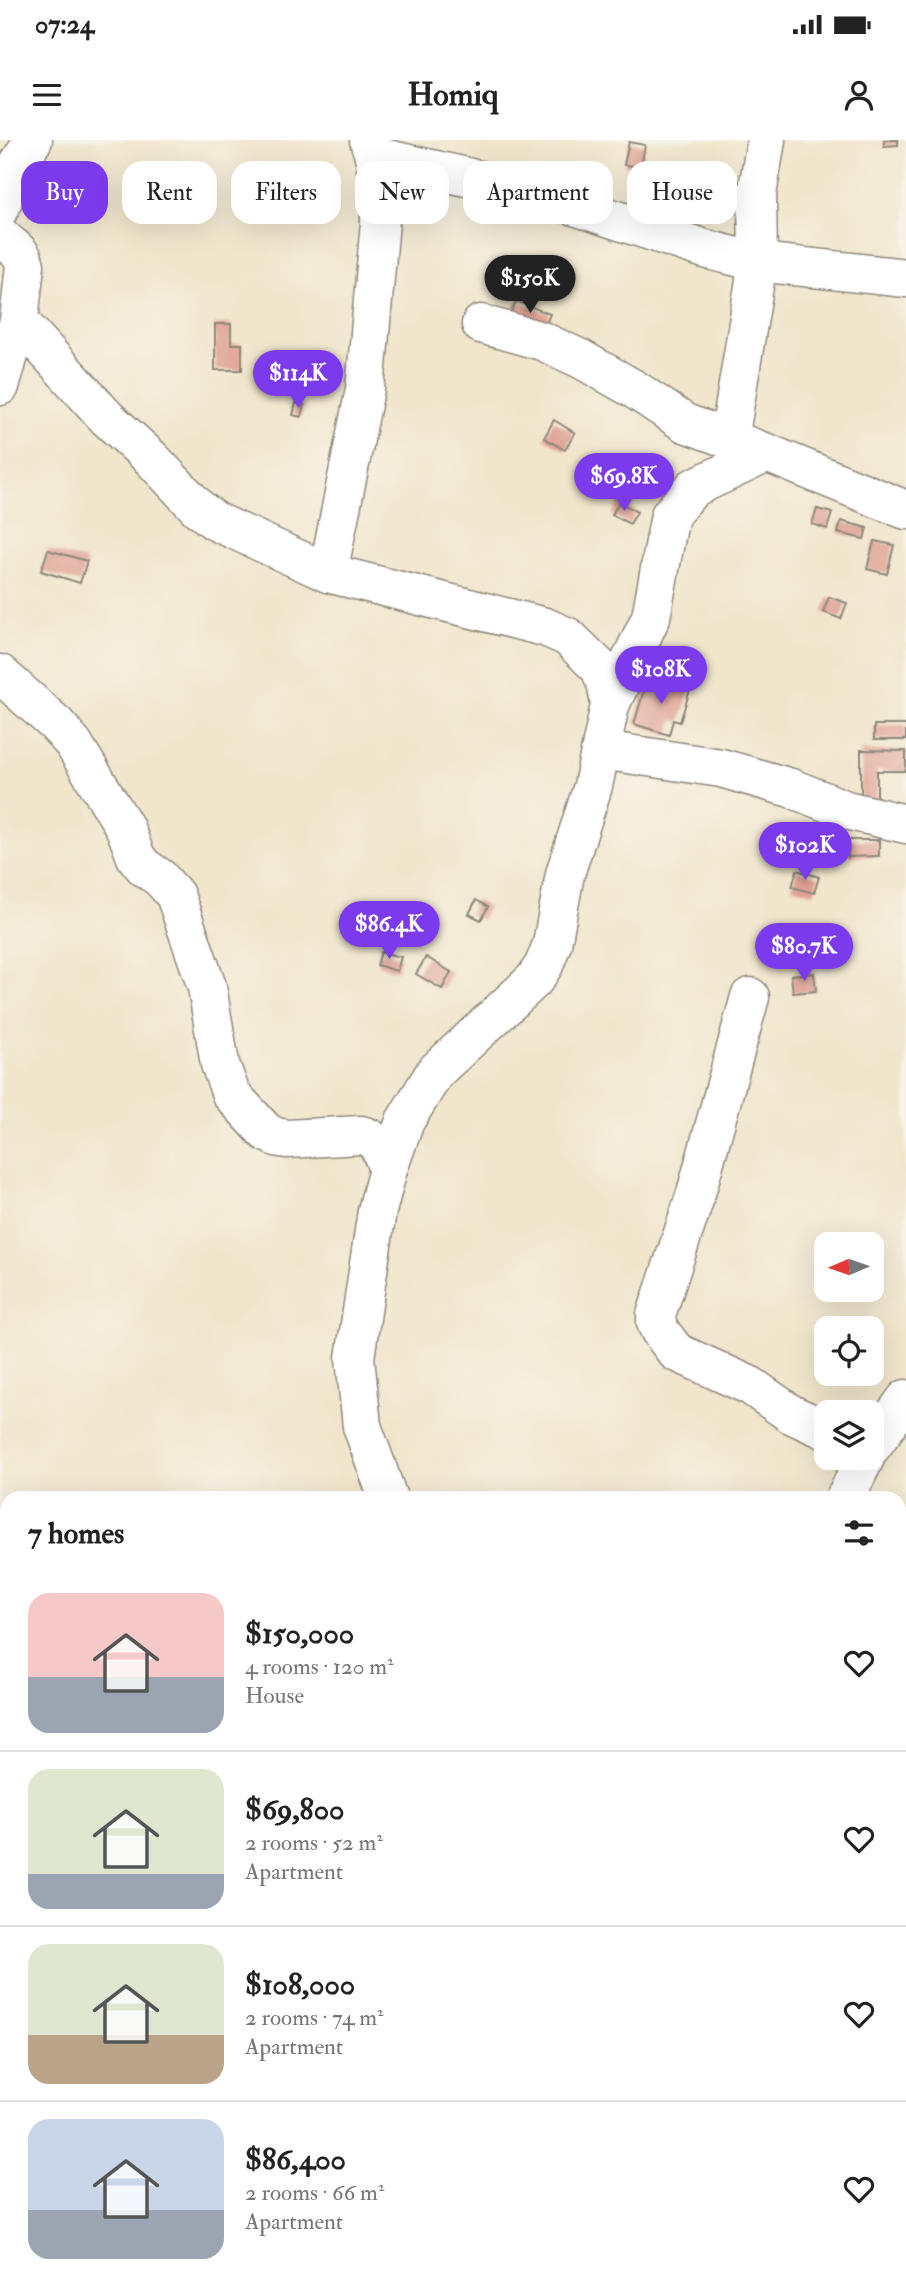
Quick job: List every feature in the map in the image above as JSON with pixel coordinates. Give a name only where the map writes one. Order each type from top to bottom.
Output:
[{"type":"street","points":[[0,208],[12,175],[33,140]]},
{"type":"street","points":[[729,440],[758,262],[758,195],[766,140]]},
{"type":"street","points":[[328,573],[365,389],[380,222],[380,191],[372,148],[533,192],[705,249],[758,262],[906,278]]},
{"type":"street","points":[[0,235],[7,243],[19,249],[23,256],[23,292],[19,321],[0,386]]},
{"type":"street","points":[[19,321],[107,418],[151,458],[198,508],[225,527],[328,573],[386,589],[458,603],[545,627],[568,637],[600,668],[610,705]]},
{"type":"street","points":[[481,324],[542,341],[571,354],[635,389],[685,423],[767,453],[906,510]]},
{"type":"street","points":[[385,1491],[362,1426],[355,1358],[377,1211],[405,1121],[435,1072],[534,979],[544,965],[552,944],[565,874],[593,786],[610,705],[651,617],[670,515],[693,488],[767,453]]},
{"type":"street","points":[[0,674],[56,724],[73,743],[125,828],[136,857],[175,895],[207,986],[220,1064],[231,1094],[266,1132],[276,1137],[287,1139],[361,1135],[371,1138],[378,1145],[388,1169]]},
{"type":"street","points":[[601,751],[721,768],[791,788],[846,810],[906,824]]},
{"type":"street","points":[[750,998],[695,1197],[656,1315],[656,1323],[676,1352],[751,1386],[791,1414],[814,1425]]},
{"type":"street","points":[[884,1430],[906,1399]]},
{"type":"street","points":[[848,1491],[859,1470]]},
{"type":"building","points":[[884,140],[898,140],[898,145],[884,146]]},
{"type":"building","points":[[629,142],[645,145],[642,161],[627,161],[627,165],[624,165]]},
{"type":"building","points":[[516,301],[550,314],[544,329],[510,316]]},
{"type":"building","points":[[215,324],[231,324],[231,344],[242,344],[242,370],[215,370]]},
{"type":"building","points":[[296,403],[304,405],[301,417],[293,415]]},
{"type":"building","points":[[554,420],[575,433],[565,450],[544,438]]},
{"type":"building","points":[[619,502],[637,512],[630,524],[612,515]]},
{"type":"building","points":[[817,509],[832,513],[827,529],[812,524]]},
{"type":"building","points":[[841,521],[867,528],[864,539],[838,533]]},
{"type":"building","points":[[874,541],[894,545],[887,574],[867,569]]},
{"type":"building","points":[[48,550],[87,561],[80,583],[41,571]]},
{"type":"building","points":[[829,597],[847,603],[841,619],[823,612]]},
{"type":"building","points":[[648,677],[690,690],[680,722],[673,720],[669,735],[634,724]]},
{"type":"building","points":[[874,725],[906,725],[906,740],[874,740]]},
{"type":"building","points":[[861,750],[906,751],[906,771],[877,771],[877,802],[861,801]]},
{"type":"building","points":[[848,840],[879,840],[879,856],[848,857]]},
{"type":"building","points":[[797,870],[819,877],[814,893],[792,887]]},
{"type":"building","points":[[476,900],[488,907],[481,920],[469,914]]},
{"type":"building","points":[[381,952],[401,957],[397,971],[377,965]]},
{"type":"building","points":[[426,957],[451,972],[442,989],[416,974]]},
{"type":"building","points":[[814,973],[816,991],[793,993],[791,975]]}]
